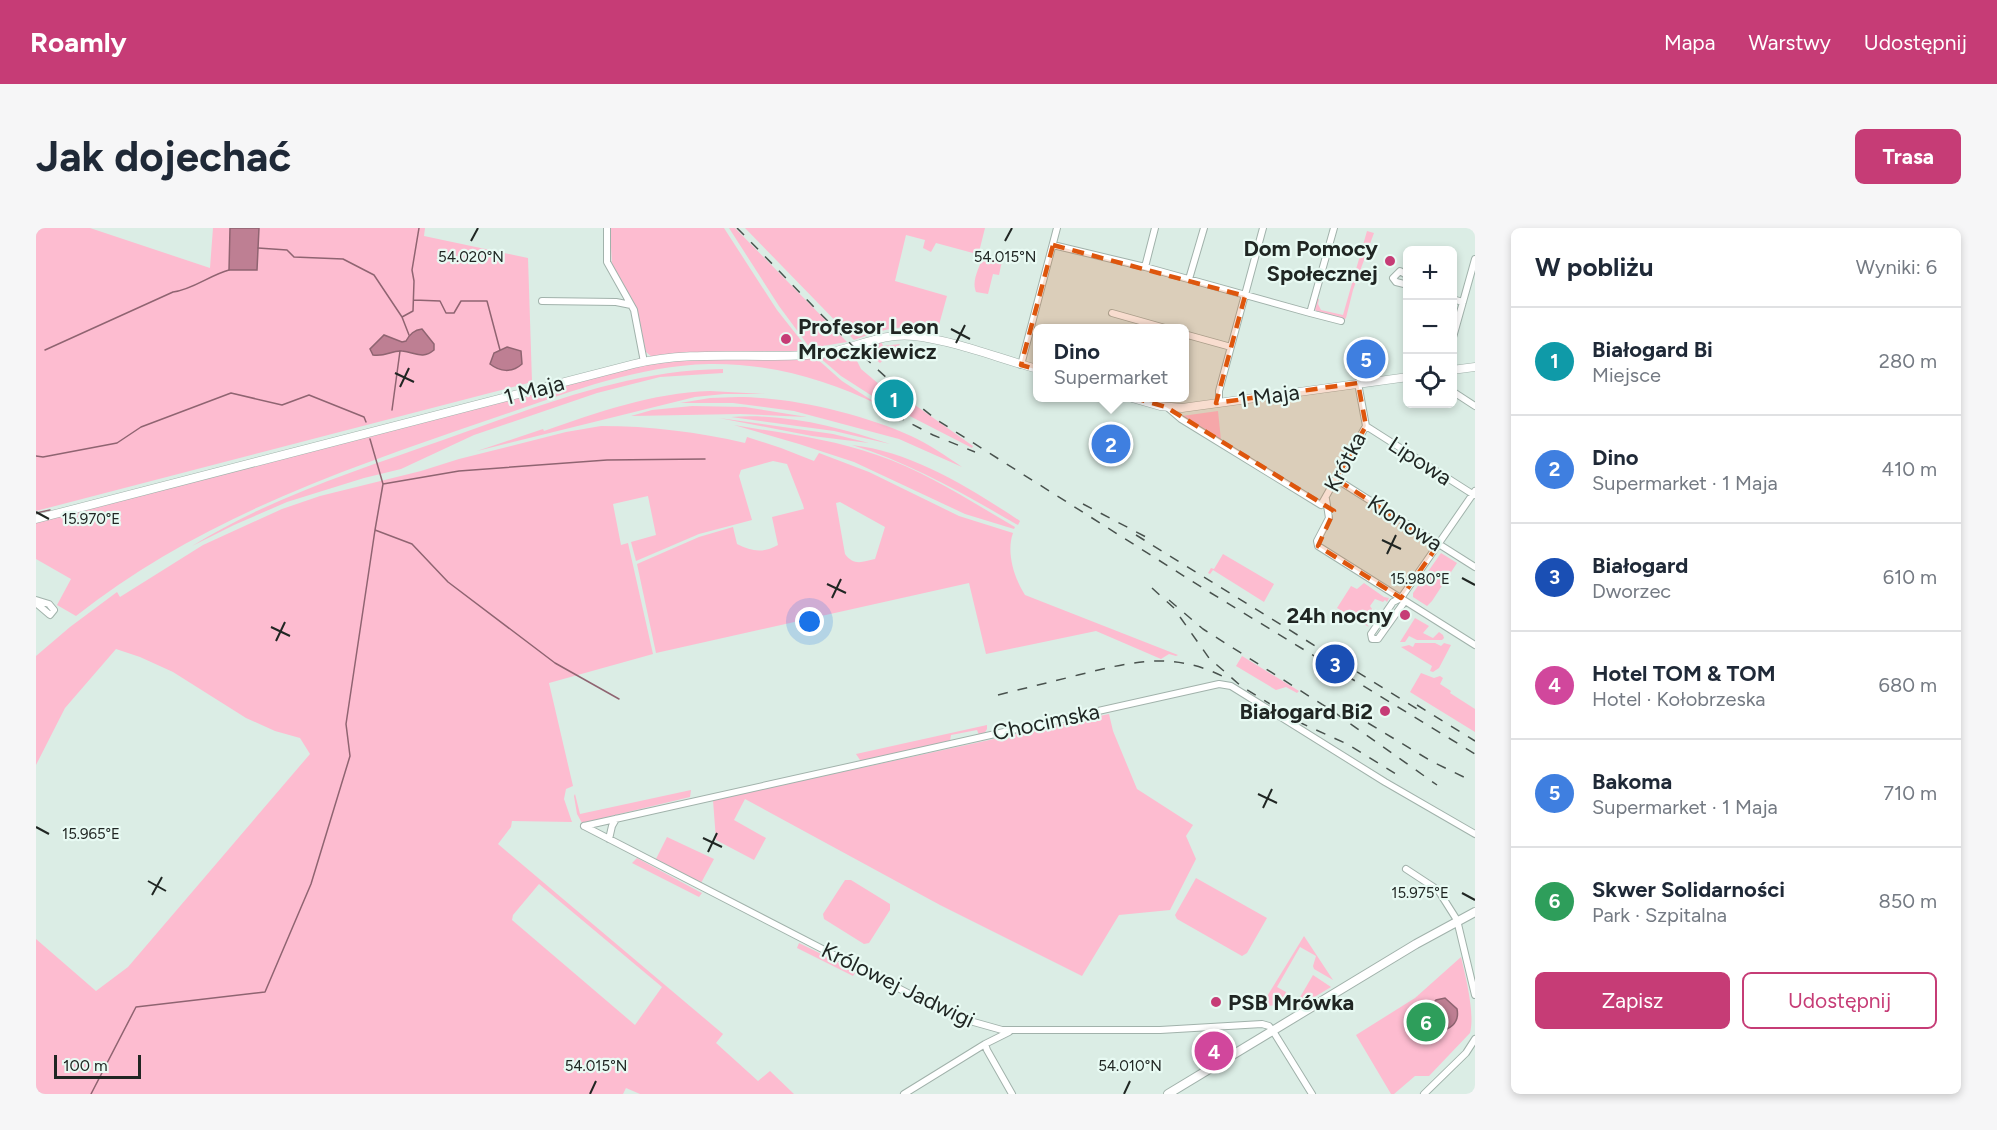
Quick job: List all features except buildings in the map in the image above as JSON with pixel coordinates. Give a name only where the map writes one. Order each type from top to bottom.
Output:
[{"type":"main road","points":[[1168,1094],[1475,912]]},
{"type":"street","points":[[607,228],[608,265],[632,306],[644,362]]},
{"type":"street","points":[[1021,364],[1057,228]]},
{"type":"street","points":[[1145,267],[1155,228]]},
{"type":"street","points":[[1189,279],[1204,228]]},
{"type":"street","points":[[1219,403],[1219,391],[1263,228]]},
{"type":"street","points":[[1310,313],[1334,228]]},
{"type":"street","points":[[1053,245],[1145,267],[1341,321]]},
{"type":"street","points":[[1457,323],[1475,259]]},
{"type":"street","points":[[1403,273],[1400,271],[1394,278],[1395,282],[1403,284]]},
{"type":"street","points":[[1456,300],[1463,302]]},
{"type":"street","points":[[542,301],[616,302],[632,306]]},
{"type":"street","points":[[1112,314],[1150,324]]},
{"type":"street","points":[[1189,335],[1231,347]]},
{"type":"street","name":"1 Maja","points":[[36,519],[644,362],[693,355],[816,354],[848,350],[876,339],[902,336],[938,341],[1033,368]]},
{"type":"street","points":[[1457,369],[1475,367]]},
{"type":"street","name":"1 Maja","points":[[1148,402],[1182,408],[1403,377]]},
{"type":"street","name":"Krótka","points":[[1324,502],[1366,426],[1358,383]]},
{"type":"street","points":[[1457,395],[1475,406]]},
{"type":"street","points":[[1167,407],[1179,418],[1207,435],[1324,502],[1329,518],[1317,541],[1318,546],[1475,645]]},
{"type":"street","name":"Lipowa","points":[[1366,426],[1474,494]]},
{"type":"street","name":"Klonowa","points":[[1336,479],[1475,567]]},
{"type":"street","points":[[1403,599],[1393,602],[1371,634],[1372,639],[1378,639],[1438,544],[1474,494]]},
{"type":"street","name":"Chocimska","points":[[584,826],[1219,684],[1230,686],[1375,776],[1475,834]]},
{"type":"street","points":[[609,839],[616,819]]},
{"type":"street","name":"Królowej Jadwigi","points":[[584,826],[929,1004],[958,1017],[992,1028],[1160,1030],[1256,1023],[1267,1026],[1273,1031]]},
{"type":"street","points":[[1406,869],[1438,890],[1458,920],[1475,995]]},
{"type":"street","points":[[992,1028],[987,1050],[1012,1094]]},
{"type":"street","points":[[904,1094],[988,1042],[1012,1030]]},
{"type":"street","points":[[1273,1031],[1312,1094]]},
{"type":"street","points":[[1424,1094],[1466,1053],[1475,1039]]},
{"type":"highlighted area","points":[[1053,245],[1245,296],[1216,403],[1358,383],[1366,426],[1336,479],[1438,545],[1401,598],[1395,595],[1318,546],[1334,511],[1166,407],[1021,365]]},
{"type":"shaded area","points":[[36,228],[90,228],[210,268],[213,228],[425,228],[424,236],[528,258],[532,382],[36,511]]},
{"type":"shaded area","points":[[230,228],[259,228],[257,270],[229,270]]},
{"type":"shaded area","points":[[610,228],[724,228],[777,310],[807,348],[796,351],[693,352],[652,357],[646,352],[636,308],[612,266]]},
{"type":"shaded area","points":[[729,228],[735,228],[847,342],[810,348],[779,306]]},
{"type":"shaded area","points":[[745,228],[985,228],[979,252],[974,251],[973,253],[936,243],[931,252],[923,248],[925,240],[906,235],[895,281],[947,296],[937,332],[903,327],[876,332],[854,340]]},
{"type":"shaded area","points":[[1367,231],[1374,233],[1353,290],[1346,318],[1344,320],[1316,311],[1314,307],[1319,299],[1318,304],[1321,310],[1343,315]]},
{"type":"shaded area","points":[[983,256],[1002,261],[999,275],[993,274],[988,294],[976,292],[975,287],[975,278]]},
{"type":"shaded area","points":[[422,329],[434,344],[434,350],[426,355],[398,351],[373,355],[370,349],[384,335],[402,342],[406,341],[414,331]]},
{"type":"shaded area","points":[[881,341],[883,346],[900,344],[893,354],[891,352],[880,363],[862,348]]},
{"type":"shaded area","points":[[507,347],[521,351],[522,364],[514,369],[506,370],[498,369],[490,364],[494,353]]},
{"type":"shaded area","points":[[852,351],[861,369],[886,390],[880,401],[841,376],[819,357]]},
{"type":"shaded area","points":[[815,357],[842,381],[879,405],[818,380],[753,366],[709,364],[653,370],[598,383],[544,401],[382,457],[274,500],[172,551],[123,582],[76,616],[57,605],[71,579],[36,559],[36,522],[667,360]]},
{"type":"shaded area","points":[[723,369],[723,373],[660,377],[597,393],[474,435],[401,469],[287,502],[192,546],[252,513],[314,486],[546,404],[615,383],[687,371]]},
{"type":"shaded area","points":[[710,391],[765,394],[695,397],[477,451],[626,405],[667,395]]},
{"type":"shaded area","points":[[710,398],[781,400],[849,414],[918,439],[962,467],[899,439],[794,411],[733,403],[680,403]]},
{"type":"shaded area","points":[[905,398],[973,446],[972,448],[898,410]]},
{"type":"shaded area","points":[[692,406],[745,407],[807,417],[740,414],[631,416],[652,410]]},
{"type":"shaded area","points":[[1218,411],[1221,440],[1182,416]]},
{"type":"shaded area","points":[[731,417],[792,419],[851,432],[890,444],[834,431]]},
{"type":"shaded area","points":[[719,418],[833,434],[869,443],[812,436]]},
{"type":"shaded area","points":[[734,425],[824,441],[877,455],[931,478],[1015,527],[1014,529],[965,514],[854,462]]},
{"type":"shaded area","points":[[601,426],[656,428],[745,443],[747,437],[814,461],[819,453],[869,472],[959,516],[1013,533],[1010,548],[1012,565],[1025,595],[1178,655],[1169,654],[1161,659],[1096,631],[986,654],[969,583],[656,653],[637,564],[699,537],[733,527],[737,544],[748,549],[773,548],[778,545],[772,517],[804,509],[803,505],[787,464],[773,461],[741,470],[739,476],[752,520],[699,534],[636,561],[631,542],[656,535],[648,496],[613,504],[621,545],[628,543],[653,654],[549,683],[573,786],[566,789],[564,799],[572,822],[512,821],[511,827],[498,844],[723,1034],[716,1043],[758,1081],[770,1071],[794,1094],[640,1094],[626,1088],[623,1094],[36,1094],[36,939],[96,991],[128,967],[310,754],[300,738],[275,731],[246,718],[173,672],[116,649],[65,708],[36,765],[36,656],[117,592],[120,597],[203,545],[282,509],[320,496],[566,432]],"holes":[[[840,502],[885,527],[875,559],[855,562],[845,554],[836,503]],[[539,884],[662,987],[635,1025],[512,920],[513,915]]]},
{"type":"shaded area","points":[[852,445],[875,449],[919,463],[961,484],[1020,521],[1018,525],[916,470]]},
{"type":"shaded area","points":[[1441,553],[1457,563],[1427,606],[1413,597],[1413,593]]},
{"type":"shaded area","points":[[1223,554],[1274,584],[1264,602],[1213,570],[1210,574],[1208,573],[1211,568],[1214,569]]},
{"type":"shaded area","points":[[1364,583],[1389,598],[1387,602],[1375,599],[1370,606],[1372,609],[1365,622],[1369,627],[1337,608],[1351,586],[1357,589]]},
{"type":"shaded area","points":[[1415,618],[1429,626],[1423,633],[1433,638],[1439,632],[1444,638],[1442,640],[1417,640],[1409,636],[1405,642],[1400,642]]},
{"type":"shaded area","points":[[1415,643],[1451,645],[1439,668],[1433,672],[1430,671],[1432,666],[1401,647],[1409,645],[1413,647]]},
{"type":"shaded area","points":[[1242,656],[1299,691],[1297,693],[1286,687],[1276,690],[1236,666]]},
{"type":"shaded area","points":[[1421,673],[1434,678],[1440,676],[1443,678],[1440,684],[1475,709],[1475,732],[1410,692]]},
{"type":"shaded area","points":[[1109,714],[1113,731],[1137,789],[1193,825],[1186,836],[1196,859],[1170,910],[1119,915],[1082,976],[940,905],[745,799],[734,820],[766,838],[754,860],[716,840],[713,800]]},
{"type":"shaded area","points":[[987,725],[984,734],[979,735],[977,730],[951,735],[950,741],[864,760],[860,760],[856,754]]},
{"type":"shaded area","points":[[691,790],[690,797],[582,823],[577,814],[574,796],[575,794],[580,814]]},
{"type":"shaded area","points":[[667,837],[714,859],[701,883],[656,859]]},
{"type":"shaded area","points":[[637,858],[702,893],[699,897],[632,863]]},
{"type":"shaded area","points":[[1196,878],[1267,918],[1247,953],[1242,956],[1177,919],[1175,915]]},
{"type":"shaded area","points":[[845,880],[851,880],[890,904],[890,910],[869,943],[864,944],[824,919],[823,914]]},
{"type":"shaded area","points":[[1304,936],[1333,980],[1314,969],[1316,956],[1300,947],[1277,987],[1286,992],[1285,995],[1289,997],[1283,1004],[1267,1006],[1264,1003],[1266,998]]},
{"type":"shaded area","points":[[799,943],[856,971],[853,976],[797,948]]},
{"type":"shaded area","points":[[1461,957],[1471,1006],[1470,1033],[1429,1076],[1415,1076],[1391,1094],[1356,1035],[1415,998]]},
{"type":"shaded area","points":[[1313,975],[1331,987],[1298,1007],[1296,1004]]},
{"type":"shaded area","points":[[1445,998],[1457,1009],[1457,1018],[1453,1025],[1438,1031],[1424,1028],[1420,1024],[1422,1016],[1436,1000]]},
{"type":"waterway","points":[[409,335],[402,317],[413,311],[412,270],[419,228]]},
{"type":"waterway","points":[[258,248],[287,250],[294,257],[343,259],[374,275],[402,317]]},
{"type":"waterway","points":[[45,350],[173,292],[229,270]]},
{"type":"waterway","points":[[414,300],[440,301],[446,313],[454,313],[461,301],[487,301],[500,350]]},
{"type":"waterway","points":[[392,410],[400,351]]},
{"type":"waterway","points":[[36,456],[43,457],[117,443],[141,427],[231,393],[282,405],[309,395],[364,417],[366,422]]},
{"type":"waterway","points":[[91,1094],[136,1007],[265,992],[311,884],[350,756],[346,724],[383,484],[370,439]]},
{"type":"waterway","points":[[383,484],[459,471],[607,460],[705,459]]},
{"type":"waterway","points":[[36,513],[50,510]]},
{"type":"waterway","points":[[375,530],[412,544],[448,582],[555,663],[619,699]]},
{"type":"railway","points":[[737,228],[858,351],[937,420],[1206,590],[1475,754]]},
{"type":"railway","points":[[877,406],[933,435],[975,452]]},
{"type":"railway","points":[[1083,504],[1146,537]]},
{"type":"railway","points":[[1136,535],[1422,712]]},
{"type":"railway","points":[[1152,588],[1174,608]]},
{"type":"railway","points":[[1169,600],[1203,629],[1331,710],[1437,785]]},
{"type":"railway","points":[[1180,617],[1209,658],[1241,686],[1301,723],[1347,744],[1401,777]]},
{"type":"railway","points":[[998,695],[1116,666],[1151,661],[1185,663],[1222,676]]},
{"type":"railway","points":[[1417,705],[1475,741]]},
{"type":"railway","points":[[1368,723],[1431,761],[1472,781]]},
{"type":"place","name":"Dom Pomocy Społecznej","points":[[1390,261]]},
{"type":"place","name":"Profesor Leon Mroczkiewicz","points":[[786,339]]},
{"type":"place","name":"Bakoma","points":[[1366,359]]},
{"type":"place","name":"Białogard Bi","points":[[894,399]]},
{"type":"place","name":"Dino","points":[[1111,444]]},
{"type":"place","name":"24h nocny","points":[[1405,615]]},
{"type":"place","name":"Białogard","points":[[1335,664]]},
{"type":"place","name":"Białogard Bi2","points":[[1385,711]]},
{"type":"place","name":"PSB Mrówka","points":[[1216,1002]]},
{"type":"place","name":"Skwer Solidarności","points":[[1426,1022]]},
{"type":"place","name":"Hotel TOM & TOM","points":[[1214,1051]]}]
